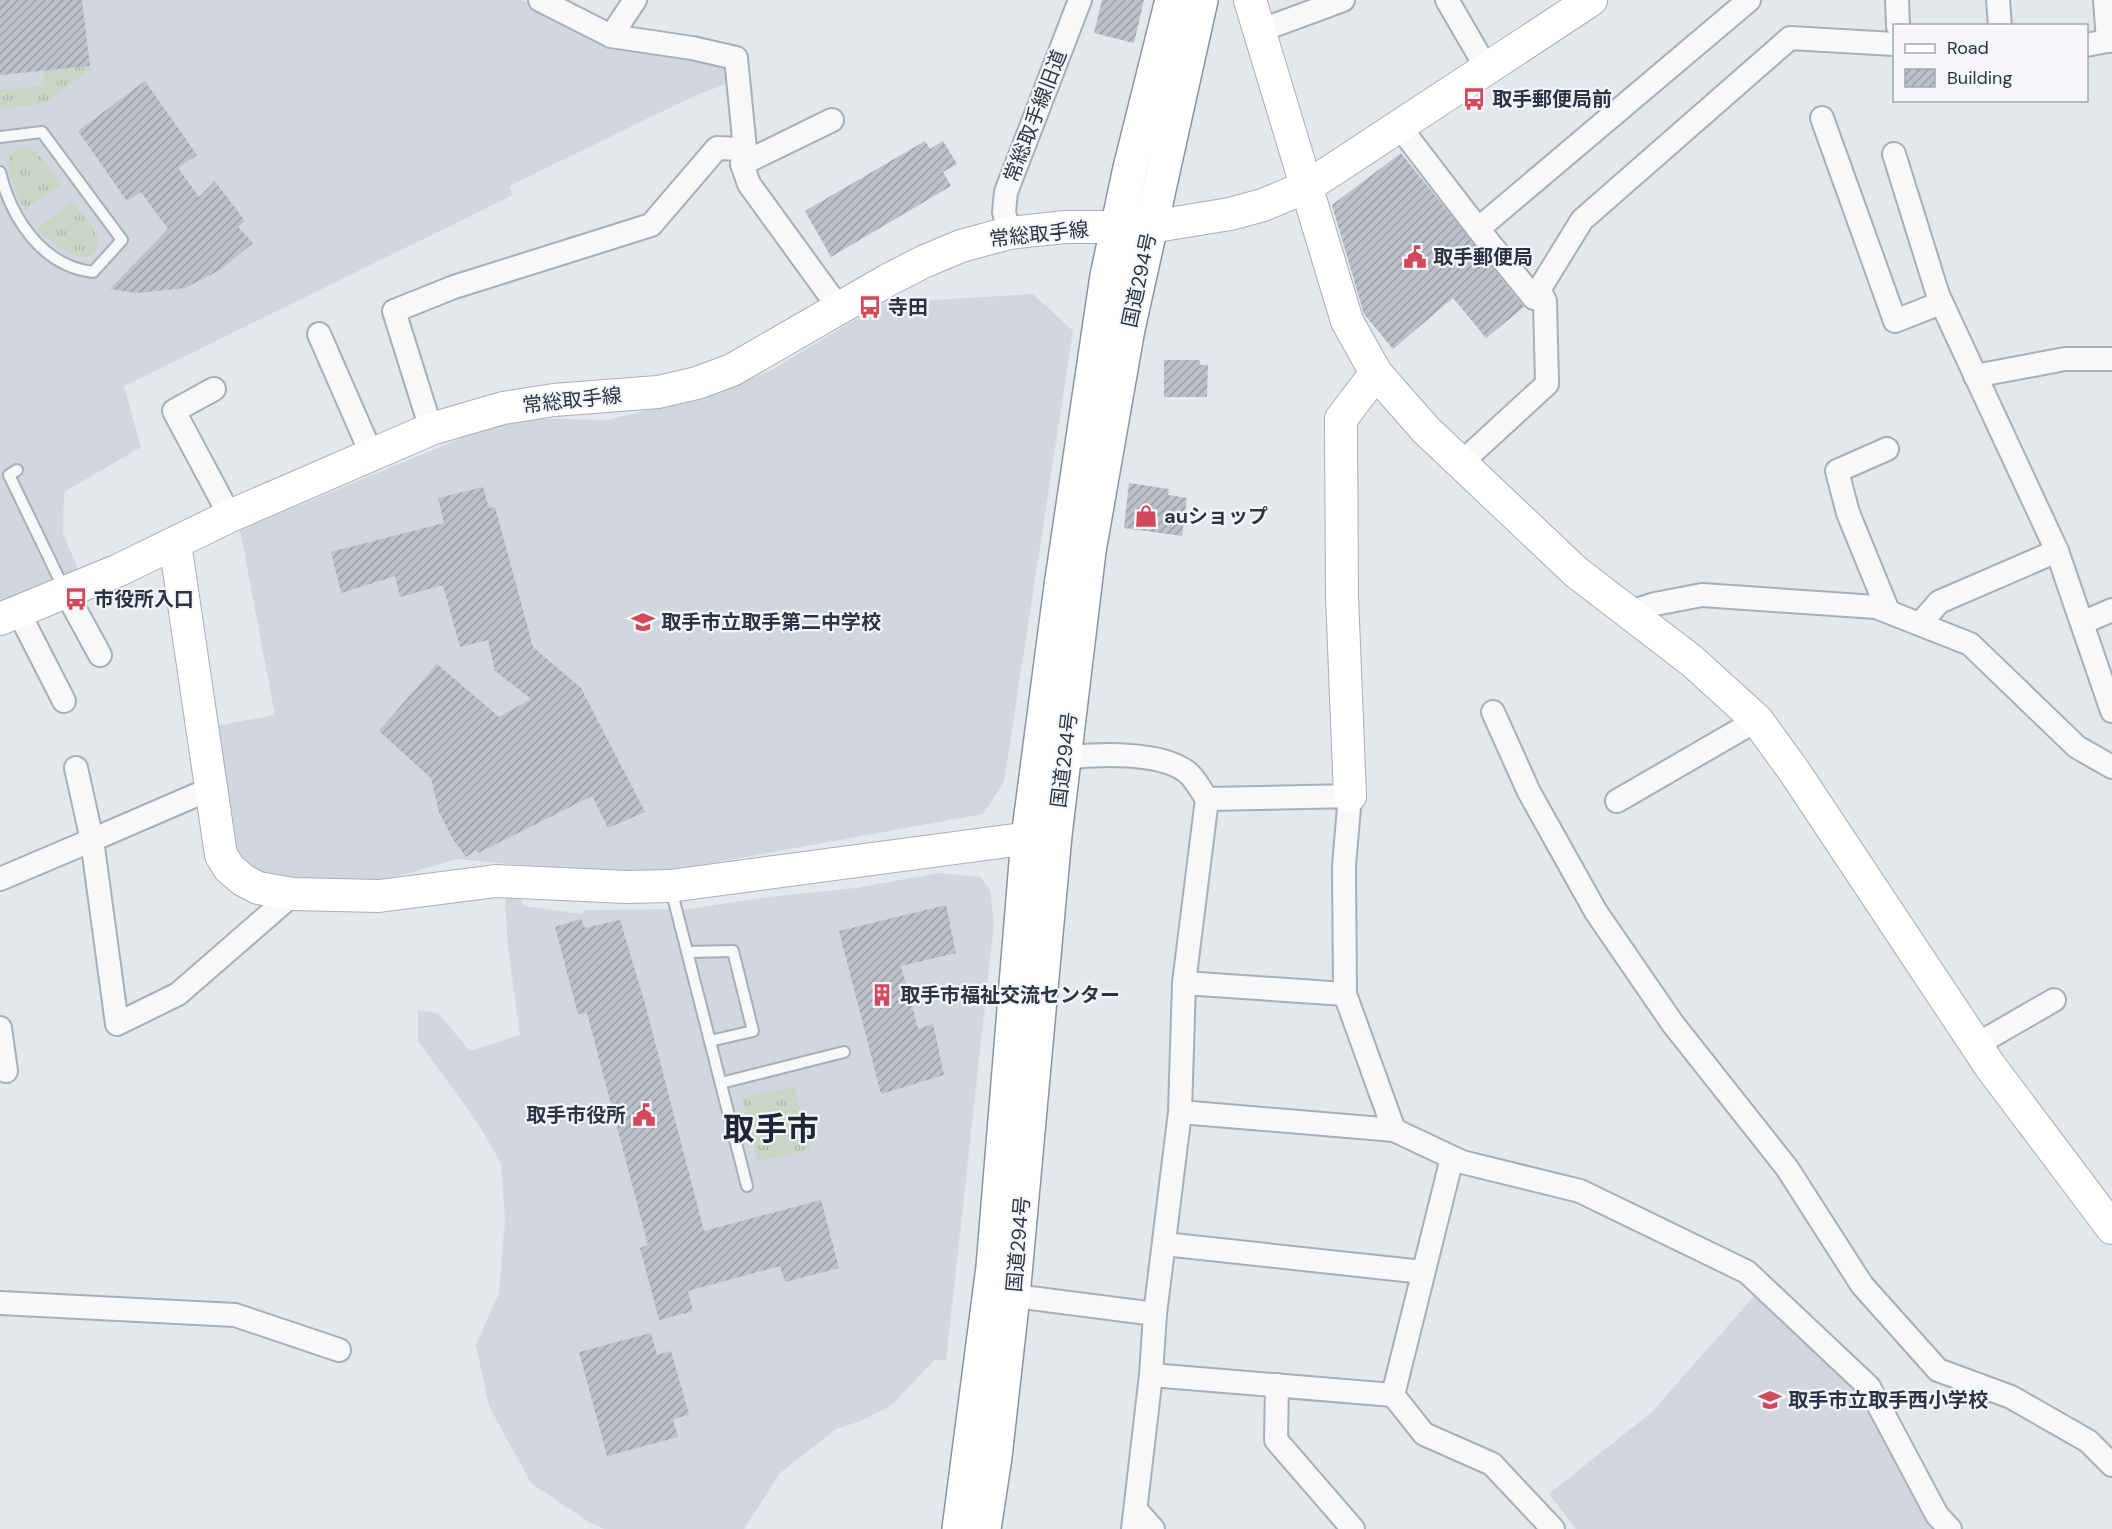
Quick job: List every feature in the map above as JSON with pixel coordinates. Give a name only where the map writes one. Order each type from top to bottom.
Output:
[{"type":"highway","name":"国道294号","points":[[984,1529],[995,1458],[1001,1294],[1042,836],[1061,586],[1104,297],[1117,228],[1172,0]]},
{"type":"highway","name":"国道294号","points":[[1042,836],[1064,758],[1089,551],[1128,329],[1202,0]]},
{"type":"highway","name":"国道294号","points":[[959,1529],[1001,1294]]},
{"type":"street","points":[[540,0],[611,36],[692,48],[736,58],[743,157],[749,184],[839,308]]},
{"type":"street","points":[[611,36],[635,0]]},
{"type":"street","name":"常総取手線旧道","points":[[1009,233],[1004,212],[1006,192],[1080,0]]},
{"type":"street","points":[[1250,0],[1347,321],[1376,373],[1425,430],[1576,572],[1692,661],[1756,720],[1794,771],[1976,1045],[2112,1228]]},
{"type":"street","points":[[1259,31],[1344,0]]},
{"type":"street","points":[[1447,0],[1487,69]]},
{"type":"street","name":"常総取手線","points":[[9,615],[119,570],[230,516],[430,429],[503,408],[554,400],[658,392],[698,383],[732,370],[923,262],[961,246],[1009,233],[1065,228],[1150,227],[1230,214],[1263,205],[1306,187],[1591,0]]},
{"type":"street","points":[[1897,0],[1898,24]]},
{"type":"street","points":[[1998,0],[2000,24]]},
{"type":"street","points":[[2102,42],[2105,0]]},
{"type":"street","points":[[1478,229],[1746,1]]},
{"type":"street","points":[[1400,126],[1534,298],[1582,220],[1790,38],[1893,44]]},
{"type":"street","points":[[1822,118],[1895,321],[1941,303]]},
{"type":"street","points":[[430,429],[394,311],[454,287],[651,225],[717,148],[743,157],[832,120]]},
{"type":"street","points":[[1894,154],[1941,303],[2057,551],[2112,711]]},
{"type":"street","points":[[1461,463],[1546,384],[1545,301],[1539,289]]},
{"type":"street","points":[[319,334],[371,453]]},
{"type":"street","points":[[1975,376],[2065,359],[2112,359]]},
{"type":"street","points":[[1376,373],[1341,419],[1342,596],[1350,796],[1344,865],[1345,994],[1394,1130]]},
{"type":"street","points":[[214,389],[174,411],[230,516]]},
{"type":"street","points":[[1887,449],[1837,471],[1848,513],[1888,611]]},
{"type":"street","points":[[175,543],[221,855],[229,868],[243,880],[258,888],[293,894],[379,896],[496,881],[626,887],[670,886],[1042,836]]},
{"type":"street","points":[[1920,624],[1939,602],[2057,551]]},
{"type":"street","points":[[65,591],[100,655]]},
{"type":"street","points":[[1627,612],[1702,595],[1876,607],[1971,644],[2078,747],[2112,767]]},
{"type":"street","points":[[2082,623],[2112,610]]},
{"type":"street","points":[[9,615],[64,701]]},
{"type":"street","points":[[1493,712],[1529,792],[1596,912],[1673,1024],[1787,1168],[1862,1285],[1938,1370],[2011,1397],[2088,1441],[2112,1465]]},
{"type":"street","points":[[1617,801],[1756,720]]},
{"type":"street","points":[[1064,758],[1097,754],[1160,760],[1188,772],[1207,799],[1184,983],[1180,1112],[1155,1314],[1151,1375],[1135,1520],[1153,1529]]},
{"type":"street","points":[[76,768],[92,840],[117,1024],[178,994],[293,894]]},
{"type":"street","points":[[0,879],[210,789]]},
{"type":"street","points":[[1207,799],[1350,796]]},
{"type":"street","points":[[1184,983],[1345,994]]},
{"type":"street","points":[[1976,1045],[2054,1000]]},
{"type":"street","points":[[0,1028],[6,1071]]},
{"type":"street","points":[[1180,1112],[1394,1130],[1462,1162],[1580,1191],[1747,1272],[1869,1387],[1937,1515],[1950,1529]]},
{"type":"street","points":[[1393,1395],[1452,1158]]},
{"type":"street","points":[[1164,1244],[1423,1272]]},
{"type":"street","points":[[1001,1294],[1155,1314]]},
{"type":"street","points":[[0,1303],[235,1315],[339,1350]]},
{"type":"street","points":[[1151,1375],[1393,1395],[1424,1434],[1492,1464],[1553,1529]]},
{"type":"street","points":[[1277,1385],[1276,1440],[1353,1529]]},
{"type":"lane","points":[[0,137],[42,132],[122,240],[93,272],[69,266],[46,251],[22,227],[12,210],[0,172]]},
{"type":"lane","points":[[17,470],[9,475],[65,591]]},
{"type":"lane","points":[[670,886],[747,1186]]},
{"type":"lane","points":[[687,952],[733,951],[753,1031],[710,1041]]},
{"type":"lane","points":[[721,1083],[844,1052]]},
{"type":"shaded area","points":[[0,0],[522,0],[589,34],[730,66],[732,82],[696,95],[509,186],[513,195],[124,386],[141,447],[64,492],[63,534],[79,571],[0,601]]},
{"type":"shaded area","name":"取手市立取手第二中学校","points":[[1033,294],[1073,331],[1004,782],[983,814],[640,876],[457,859],[371,884],[264,876],[250,866],[226,837],[210,727],[275,715],[240,530],[510,418],[607,420],[711,395],[770,371],[883,303]]},
{"type":"shaded area","points":[[939,873],[980,877],[990,890],[994,924],[946,1360],[934,1360],[892,1405],[858,1422],[836,1429],[780,1473],[744,1529],[604,1529],[589,1522],[531,1483],[489,1406],[476,1345],[499,1293],[505,1220],[501,1163],[475,1119],[418,1041],[418,1010],[438,1013],[470,1051],[520,1035],[508,949],[505,901],[513,891],[518,893],[524,906],[581,914],[586,910],[689,909],[767,897],[856,888]]},
{"type":"shaded area","name":"取手市立取手西小学校","points":[[1763,1286],[1869,1387],[1952,1529],[1576,1529],[1549,1494],[1652,1412]]},
{"type":"green space","points":[[90,66],[90,69],[45,103],[0,109],[0,90],[44,86],[43,71]]},
{"type":"green space","points":[[27,148],[36,151],[60,185],[25,210],[13,185],[9,171],[9,157],[19,149]]},
{"type":"green space","points":[[72,201],[98,238],[97,248],[91,256],[84,257],[66,251],[37,229]]},
{"type":"green space","points":[[794,1087],[811,1149],[758,1162],[742,1098]]},
{"type":"building","points":[[0,0],[82,0],[90,66],[0,75]]},
{"type":"building","points":[[1102,0],[1144,0],[1134,43],[1094,33]]},
{"type":"building","points":[[145,81],[197,155],[178,168],[199,197],[215,181],[245,221],[238,227],[253,243],[220,270],[185,288],[136,293],[110,289],[168,229],[141,192],[127,201],[78,131]]},
{"type":"building","points":[[925,141],[930,149],[943,141],[957,164],[943,172],[951,186],[831,257],[805,211]]},
{"type":"building","points":[[1401,153],[1524,307],[1486,338],[1453,298],[1393,349],[1364,314],[1332,205]]},
{"type":"building","points":[[1164,360],[1200,360],[1200,365],[1208,365],[1207,397],[1164,397]]},
{"type":"building","points":[[1129,483],[1169,489],[1168,495],[1187,498],[1182,536],[1124,528]]},
{"type":"building","points":[[483,487],[489,508],[495,507],[533,647],[581,688],[645,812],[608,828],[592,796],[478,853],[476,850],[466,857],[453,839],[439,812],[431,778],[379,731],[437,664],[499,717],[531,699],[495,671],[488,640],[460,647],[443,585],[400,597],[395,576],[341,593],[331,552],[444,523],[438,498]]},
{"type":"building","name":"取手市福祉交流センター","points":[[946,905],[956,953],[901,966],[918,1029],[933,1024],[944,1075],[881,1094],[839,931]]},
{"type":"building","points":[[581,919],[585,928],[620,920],[644,1000],[704,1231],[821,1200],[839,1268],[785,1282],[780,1266],[688,1291],[693,1311],[659,1320],[640,1248],[648,1245],[587,1013],[578,1014],[555,927]]},
{"type":"building","points":[[651,1333],[657,1355],[671,1351],[689,1415],[673,1419],[678,1437],[607,1456],[579,1352]]},
{"type":"place","name":"取手郵便局前","points":[[1474,99]]},
{"type":"place","name":"取手郵便局","points":[[1415,257]]},
{"type":"place","name":"寺田","points":[[870,307]]},
{"type":"place","name":"auショップ","points":[[1146,516]]},
{"type":"place","name":"市役所入口","points":[[76,599]]},
{"type":"place","name":"取手市立取手第二中学校","points":[[643,622]]},
{"type":"place","name":"取手市福祉交流センター","points":[[882,995]]},
{"type":"place","name":"取手市役所","points":[[644,1115]]},
{"type":"place","name":"取手市立取手西小学校","points":[[1770,1400]]},
{"type":"district","name":"取手市","points":[[771,1129]]}]
